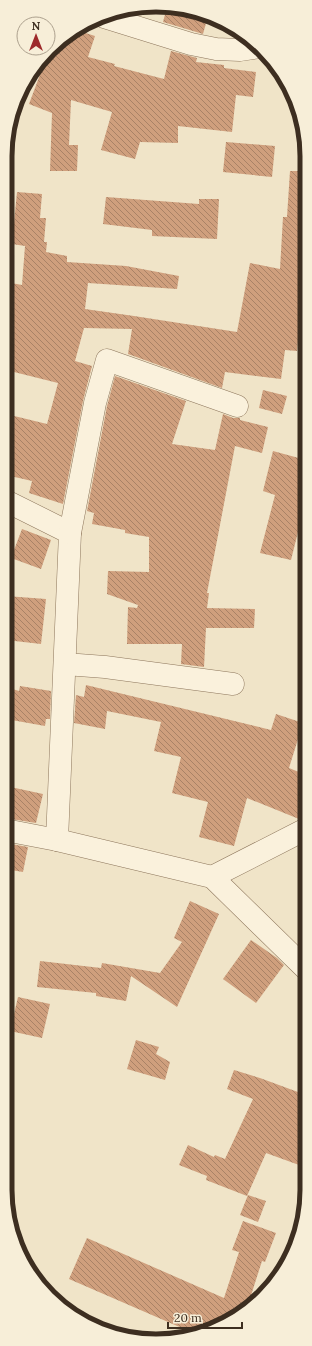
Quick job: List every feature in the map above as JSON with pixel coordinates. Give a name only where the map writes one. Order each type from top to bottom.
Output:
[{"type":"street","points":[[112,19],[191,44],[216,49],[240,50],[251,48]]},
{"type":"street","points":[[58,840],[70,533],[95,403],[107,360],[237,406]]},
{"type":"street","points":[[12,504],[70,533]]},
{"type":"street","points":[[65,664],[105,667],[233,684]]},
{"type":"street","points":[[12,831],[58,840],[212,877],[300,962]]},
{"type":"street","points":[[212,877],[300,831]]},
{"type":"building","points":[[166,12],[193,17],[206,21],[203,34],[163,22]]},
{"type":"building","points":[[82,32],[95,36],[88,57],[115,64],[114,66],[164,79],[171,51],[197,58],[196,62],[224,65],[224,68],[256,72],[253,97],[236,95],[232,132],[178,126],[178,143],[140,142],[135,159],[101,150],[112,112],[71,100],[69,145],[78,145],[77,171],[50,171],[52,113],[29,104],[43,67],[52,56],[56,56],[56,52]]},
{"type":"building","points":[[226,142],[275,146],[272,177],[223,172]]},
{"type":"building","points":[[290,171],[300,171],[300,323],[297,351],[285,350],[281,379],[225,372],[222,388],[128,354],[132,329],[84,328],[75,361],[92,366],[83,401],[63,504],[29,493],[32,481],[12,476],[12,415],[47,424],[58,383],[12,372],[12,283],[22,285],[25,246],[12,244],[17,192],[42,194],[40,218],[46,218],[44,242],[47,242],[46,252],[67,256],[67,262],[126,266],[179,276],[177,289],[88,283],[85,309],[237,332],[250,263],[280,269],[283,217],[287,217]]},
{"type":"building","points":[[106,197],[199,204],[199,199],[219,199],[217,239],[152,236],[152,230],[103,224]]},
{"type":"building","points":[[115,376],[186,401],[172,444],[215,450],[223,414],[268,427],[262,453],[235,446],[207,593],[209,593],[207,608],[255,609],[254,628],[206,628],[204,667],[181,664],[182,644],[127,644],[128,607],[137,608],[138,605],[107,594],[108,571],[149,572],[149,537],[125,533],[125,530],[92,524],[94,513],[87,511],[107,406]]},
{"type":"building","points":[[263,390],[287,396],[282,414],[259,408]]},
{"type":"building","points":[[273,451],[300,458],[300,524],[291,560],[260,553],[275,495],[263,491]]},
{"type":"building","points":[[22,529],[51,540],[41,569],[12,558]]},
{"type":"building","points":[[12,596],[46,599],[41,644],[12,641]]},
{"type":"building","points":[[86,685],[271,730],[276,714],[300,722],[300,733],[289,768],[300,773],[300,819],[247,798],[234,846],[199,837],[208,802],[172,793],[181,757],[154,751],[161,722],[107,711],[105,729],[74,723],[76,695],[84,697]]},
{"type":"building","points":[[20,686],[51,691],[50,719],[46,719],[45,726],[12,720],[12,689],[19,691]]},
{"type":"building","points":[[12,787],[43,794],[36,823],[12,819]]},
{"type":"building","points":[[12,844],[28,847],[23,872],[12,870]]},
{"type":"building","points":[[190,901],[219,914],[177,1007],[131,976],[126,1001],[96,996],[96,993],[37,987],[40,961],[101,968],[102,963],[160,973],[182,942],[174,938]]},
{"type":"building","points":[[251,940],[277,958],[284,965],[256,1003],[223,979]]},
{"type":"building","points":[[18,997],[50,1004],[42,1038],[12,1031],[12,1022]]},
{"type":"building","points":[[136,1040],[159,1047],[156,1054],[170,1062],[165,1080],[127,1069]]},
{"type":"building","points":[[234,1070],[300,1093],[299,1165],[266,1153],[247,1196],[206,1180],[207,1176],[179,1165],[188,1145],[214,1157],[215,1155],[225,1159],[253,1099],[227,1089]]},
{"type":"building","points":[[248,1195],[266,1201],[258,1222],[240,1215]]},
{"type":"building","points":[[243,1221],[276,1233],[265,1262],[262,1261],[250,1299],[236,1310],[220,1319],[187,1330],[69,1279],[87,1238],[224,1298],[239,1252],[232,1250]]}]
